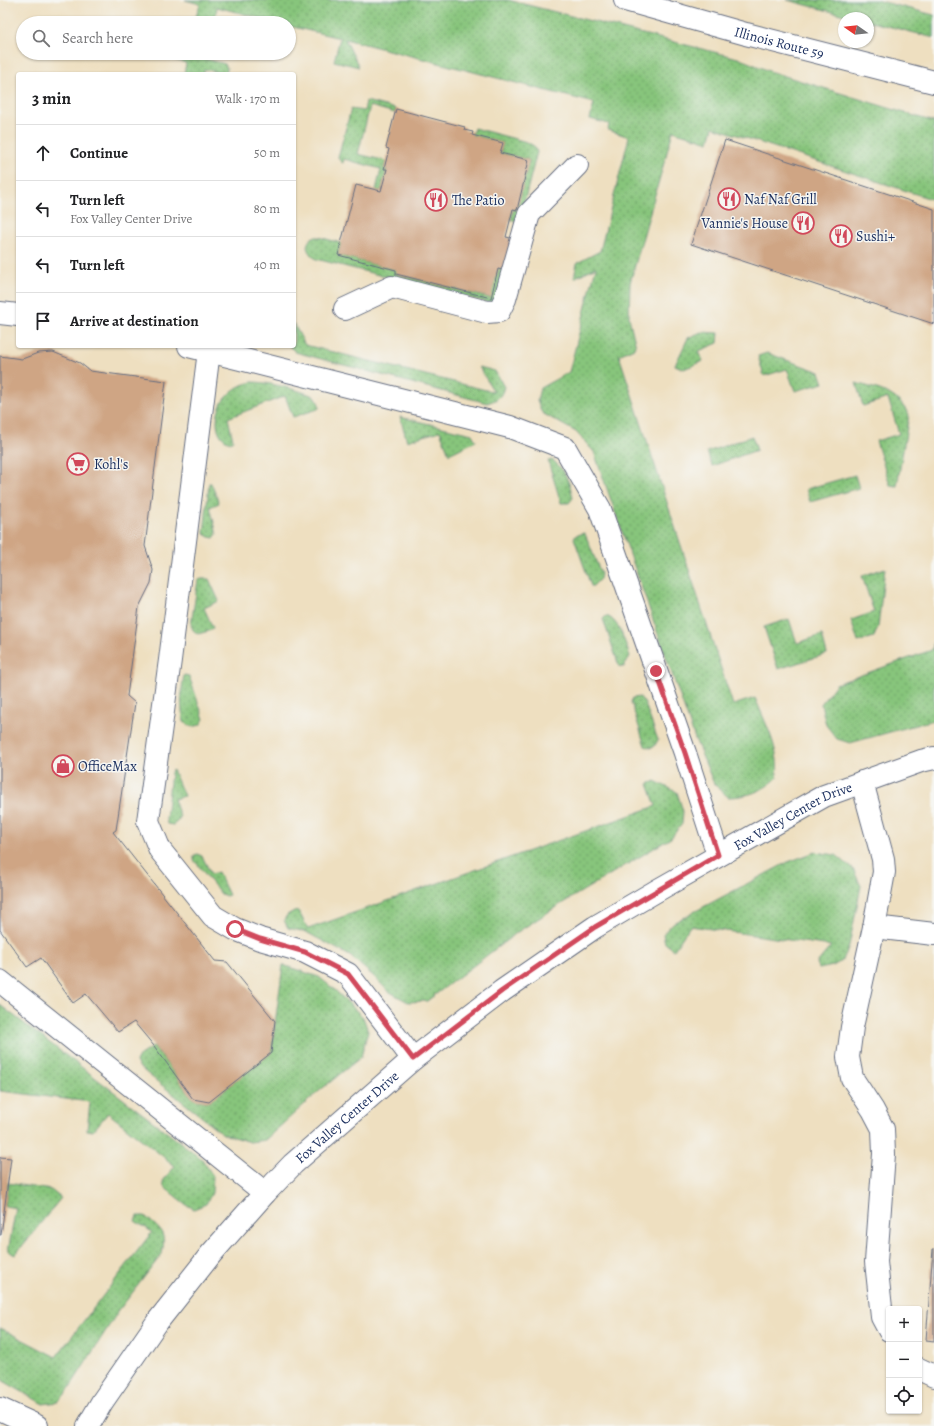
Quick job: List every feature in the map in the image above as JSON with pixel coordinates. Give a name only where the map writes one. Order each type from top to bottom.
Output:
[{"type":"street","name":"Illinois Route 59","points":[[625,0],[746,34],[934,82]]},
{"type":"street","points":[[344,309],[392,287],[487,312],[499,311],[505,299],[529,214],[577,165]]},
{"type":"street","points":[[0,312],[16,315]]},
{"type":"street","points":[[196,348],[510,427],[565,448],[600,509],[685,753],[718,855]]},
{"type":"street","points":[[209,351],[148,821],[160,850],[213,916],[235,929],[260,939],[305,952],[348,974],[413,1059]]},
{"type":"street","name":"Fox Valley Center Drive","points":[[88,1426],[102,1402],[158,1321],[211,1254],[265,1193],[293,1164],[413,1059],[502,991],[595,927],[718,855],[824,796],[921,761],[934,758]]},
{"type":"street","points":[[862,782],[883,859],[884,872],[874,927],[852,1026],[848,1057],[852,1078],[873,1110],[882,1129],[884,1154],[876,1262],[882,1317],[886,1324]]},
{"type":"street","points":[[874,927],[934,934]]},
{"type":"street","points":[[0,981],[265,1193]]},
{"type":"street","points":[[922,1370],[934,1376]]},
{"type":"street","points":[[0,1409],[37,1426]]},
{"type":"green space","points":[[185,0],[508,0],[738,58],[772,72],[934,122],[934,200],[713,127],[709,142],[673,131],[630,283],[629,317],[636,347],[619,355],[733,705],[755,698],[771,737],[777,757],[778,768],[777,778],[772,783],[761,790],[735,797],[728,797],[714,784],[695,739],[594,452],[576,432],[542,413],[537,401],[540,388],[569,372],[596,267],[574,278],[577,263],[600,251],[629,137],[608,130],[609,124],[590,119],[594,103],[345,39],[359,67],[334,61],[340,38],[296,28],[296,16],[252,16],[217,7],[215,16],[196,16],[200,4]]},
{"type":"green space","points":[[787,0],[876,0],[934,15],[934,38],[874,23],[874,12],[838,12],[838,13]]},
{"type":"green space","points":[[175,60],[210,60],[225,64],[227,68],[226,72],[217,72],[204,69],[203,72],[184,72],[186,63]]},
{"type":"green space","points":[[366,101],[396,109],[395,113],[370,106],[358,154],[386,161],[384,169],[387,169],[381,191],[376,190],[381,169],[344,159],[343,163],[338,157],[351,109],[364,111]]},
{"type":"green space","points":[[474,128],[527,142],[534,146],[537,152],[519,222],[511,220],[513,209],[517,209],[529,160],[500,153],[503,143],[472,135]]},
{"type":"green space","points":[[313,237],[319,237],[341,243],[338,255],[396,270],[396,274],[490,298],[498,269],[505,271],[498,298],[489,303],[316,259],[310,254],[307,248],[308,243]]},
{"type":"green space","points":[[296,328],[305,345],[494,392],[479,367],[495,371],[504,387],[498,398],[487,403],[295,352],[291,348],[296,348]]},
{"type":"green space","points":[[701,332],[719,333],[718,343],[699,351],[703,361],[684,369],[675,365],[688,338]]},
{"type":"green space","points":[[767,353],[820,372],[824,383],[795,391],[787,369],[764,376],[758,356]]},
{"type":"green space","points":[[252,382],[276,385],[309,394],[316,397],[320,407],[293,417],[285,396],[228,418],[233,440],[230,442],[224,439],[218,430],[217,418],[220,406],[224,399],[233,390]]},
{"type":"green space","points":[[856,383],[893,396],[904,407],[909,415],[897,486],[890,485],[876,441],[899,434],[888,398],[863,406]]},
{"type":"green space","points":[[400,417],[472,434],[476,441],[449,454],[440,431],[407,441]]},
{"type":"green space","points":[[752,436],[757,450],[712,466],[707,452]]},
{"type":"green space","points":[[552,460],[564,472],[570,487],[573,498],[569,503],[561,503],[548,461]]},
{"type":"green space","points":[[855,475],[859,488],[810,502],[806,489]]},
{"type":"green space","points":[[209,483],[211,483],[219,503],[210,507],[217,534],[214,538],[204,534]]},
{"type":"green space","points":[[584,533],[601,574],[600,579],[593,586],[591,586],[574,538],[576,535]]},
{"type":"green space","points":[[885,568],[878,627],[874,637],[858,642],[851,620],[874,612],[862,576]]},
{"type":"green space","points":[[209,579],[219,601],[204,608],[213,628],[209,631],[198,634],[193,630],[191,625],[198,580]]},
{"type":"green space","points":[[606,616],[611,618],[618,627],[630,656],[624,667],[619,666],[603,619]]},
{"type":"green space","points":[[789,619],[797,643],[822,635],[827,654],[778,669],[764,627]]},
{"type":"green space","points":[[934,639],[934,720],[850,743],[837,739],[826,725],[821,704],[836,684],[932,650]]},
{"type":"green space","points":[[184,675],[189,676],[204,719],[200,725],[192,727],[184,722],[182,710],[181,698]]},
{"type":"green space","points":[[640,697],[645,704],[658,740],[654,747],[650,748],[645,746],[631,702],[633,698]]},
{"type":"green space","points":[[173,770],[184,796],[174,799],[180,817],[173,825],[167,824],[166,819],[171,772]]},
{"type":"green space","points":[[655,781],[677,792],[683,811],[682,824],[671,838],[519,931],[427,1001],[408,1002],[388,991],[350,956],[306,932],[288,928],[284,920],[287,915],[294,911],[299,912],[308,929],[656,806],[648,784]]},
{"type":"green space","points":[[815,852],[836,855],[853,869],[861,886],[849,946],[843,960],[833,966],[819,969],[817,963],[831,946],[690,926],[674,950],[665,943],[663,934],[673,923],[788,862]]},
{"type":"green space","points":[[197,854],[202,856],[211,874],[218,872],[229,895],[226,896],[221,894],[194,860],[194,856]]},
{"type":"green space","points":[[283,965],[319,977],[363,1017],[368,1031],[361,1057],[318,1092],[265,1140],[250,1142],[223,1134],[139,1067],[136,1062],[140,1055],[154,1046],[193,1099],[209,1102],[271,1053]]},
{"type":"green space","points":[[0,1005],[202,1159],[213,1176],[212,1193],[206,1204],[194,1209],[185,1204],[164,1187],[163,1181],[175,1166],[108,1113],[93,1131],[87,1130],[90,1102],[0,1091]]},
{"type":"green space","points":[[8,1183],[51,1190],[61,1198],[15,1255],[8,1251],[16,1208],[5,1206]]},
{"type":"green space","points":[[137,1216],[145,1216],[161,1232],[164,1240],[162,1254],[119,1310],[67,1392],[58,1402],[43,1404],[0,1379],[0,1328],[56,1357],[152,1232],[135,1221]]},
{"type":"building","name":"The Patio","points":[[396,109],[465,127],[464,130],[473,132],[472,135],[503,143],[500,153],[529,160],[517,210],[513,209],[506,237],[519,240],[510,272],[498,269],[491,298],[396,274],[396,270],[338,255],[356,185],[381,191],[387,169],[384,169],[389,149],[386,148]]},
{"type":"building","points":[[725,140],[934,209],[934,324],[691,244]]},
{"type":"building","points":[[53,352],[80,363],[90,371],[166,381],[145,546],[153,570],[151,583],[139,607],[127,696],[135,703],[116,830],[113,832],[215,961],[227,962],[275,1021],[271,1053],[209,1102],[193,1099],[154,1046],[134,1022],[118,1032],[86,994],[73,1003],[41,958],[27,967],[0,930],[0,356],[22,359],[38,353]]},
{"type":"building","points":[[0,1157],[11,1158],[1,1235],[0,1235]]},
{"type":"building","points":[[934,1249],[934,1341],[926,1340]]},
{"type":"place","name":"Naf Naf Grill","points":[[729,199]]},
{"type":"place","name":"The Patio","points":[[436,200]]},
{"type":"place","name":"Vannie's House","points":[[803,223]]},
{"type":"place","name":"Sushi+","points":[[841,236]]},
{"type":"place","name":"Kohl's","points":[[78,464]]},
{"type":"place","name":"OfficeMax","points":[[63,766]]},
{"type":"route","points":[[235,929],[260,939],[305,952],[348,974],[413,1059],[502,991],[595,927],[718,855],[685,753],[656,671]]}]
